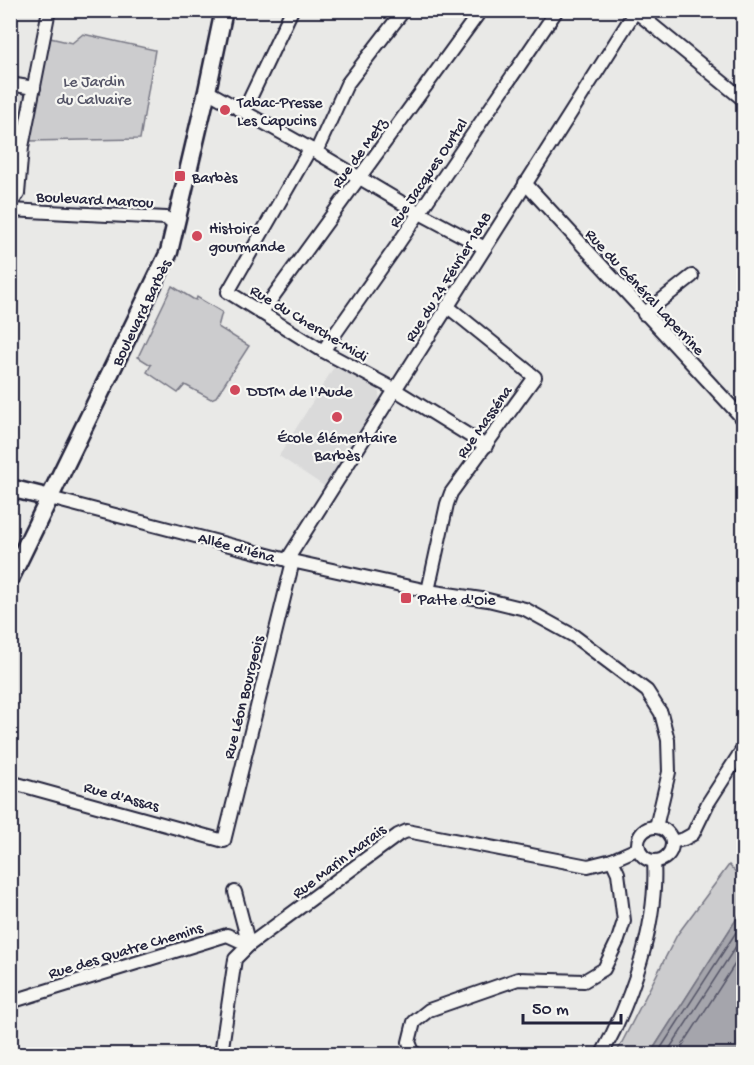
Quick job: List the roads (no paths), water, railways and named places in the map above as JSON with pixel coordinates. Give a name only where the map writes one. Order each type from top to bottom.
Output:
[{"type":"main road","name":"Boulevard Barbès","points":[[10,579],[169,252],[224,10]]},
{"type":"main road","name":"Allée d'Iéna","points":[[10,488],[50,498]]},
{"type":"street","points":[[10,204],[18,194],[22,147],[49,10]]},
{"type":"street","points":[[244,111],[292,10]]},
{"type":"street","points":[[314,150],[347,84],[404,10]]},
{"type":"street","name":"Rue de Metz","points":[[261,313],[481,10]]},
{"type":"street","name":"Rue Jacques Ourtal","points":[[323,351],[557,10]]},
{"type":"street","points":[[635,11],[744,100]]},
{"type":"street","name":"Rue du 24 Février 1848","points":[[290,560],[394,389],[635,11]]},
{"type":"street","points":[[10,84],[34,88]]},
{"type":"street","points":[[207,91],[485,248]]},
{"type":"street","name":"Rue du Cherche-Midi","points":[[314,150],[228,292],[323,351],[394,389],[486,446]]},
{"type":"street","name":"Rue du Général Laperrine","points":[[525,183],[744,420]]},
{"type":"street","name":"Boulevard Marcou","points":[[10,210],[166,218],[175,226]]},
{"type":"street","points":[[644,314],[692,276]]},
{"type":"street","name":"Rue Masséna","points":[[428,591],[447,504],[452,493],[535,377],[447,306]]},
{"type":"street","name":"Allée d'Iéna","points":[[50,498],[290,560],[428,591],[488,600],[525,609],[574,636],[647,691],[661,713],[668,740],[669,772],[656,827]]},
{"type":"street","name":"Rue Léon Bourgeois","points":[[224,841],[290,560]]},
{"type":"street","points":[[672,842],[693,834],[708,803],[744,747]]},
{"type":"street","name":"Rue d'Assas","points":[[10,782],[224,841]]},
{"type":"street","points":[[656,827],[666,832],[672,842],[669,853],[654,861],[644,857],[639,848],[641,835],[656,827]]},
{"type":"street","name":"Rue Marin Marais","points":[[221,1054],[235,959],[249,945],[398,835],[407,831],[588,866],[612,860],[639,848]]},
{"type":"street","points":[[414,1054],[409,1042],[414,1022],[429,1010],[518,979],[584,981],[604,969],[624,921],[618,873],[612,860]]},
{"type":"street","points":[[602,1054],[612,1035],[642,958],[653,908],[656,879],[654,861]]},
{"type":"street","points":[[235,892],[249,945]]},
{"type":"street","name":"Rue des Quatre Chemins","points":[[10,1002],[227,935],[249,945]]},
{"type":"water","points":[[743,909],[743,1054],[650,1054]]},
{"type":"place","name":"Tabac-Presse Les Capucins","points":[[225,110]]},
{"type":"place","name":"Barbès","points":[[180,176]]},
{"type":"place","name":"Histoire gourmande","points":[[197,236]]},
{"type":"place","name":"DDTM de l'Aude","points":[[235,390]]},
{"type":"place","name":"École élémentaire Barbès","points":[[337,417]]},
{"type":"place","name":"Patte d'Oie","points":[[406,598]]},
{"type":"park label","name":"Le Jardin du Calvaire","points":[[94,89]]}]
